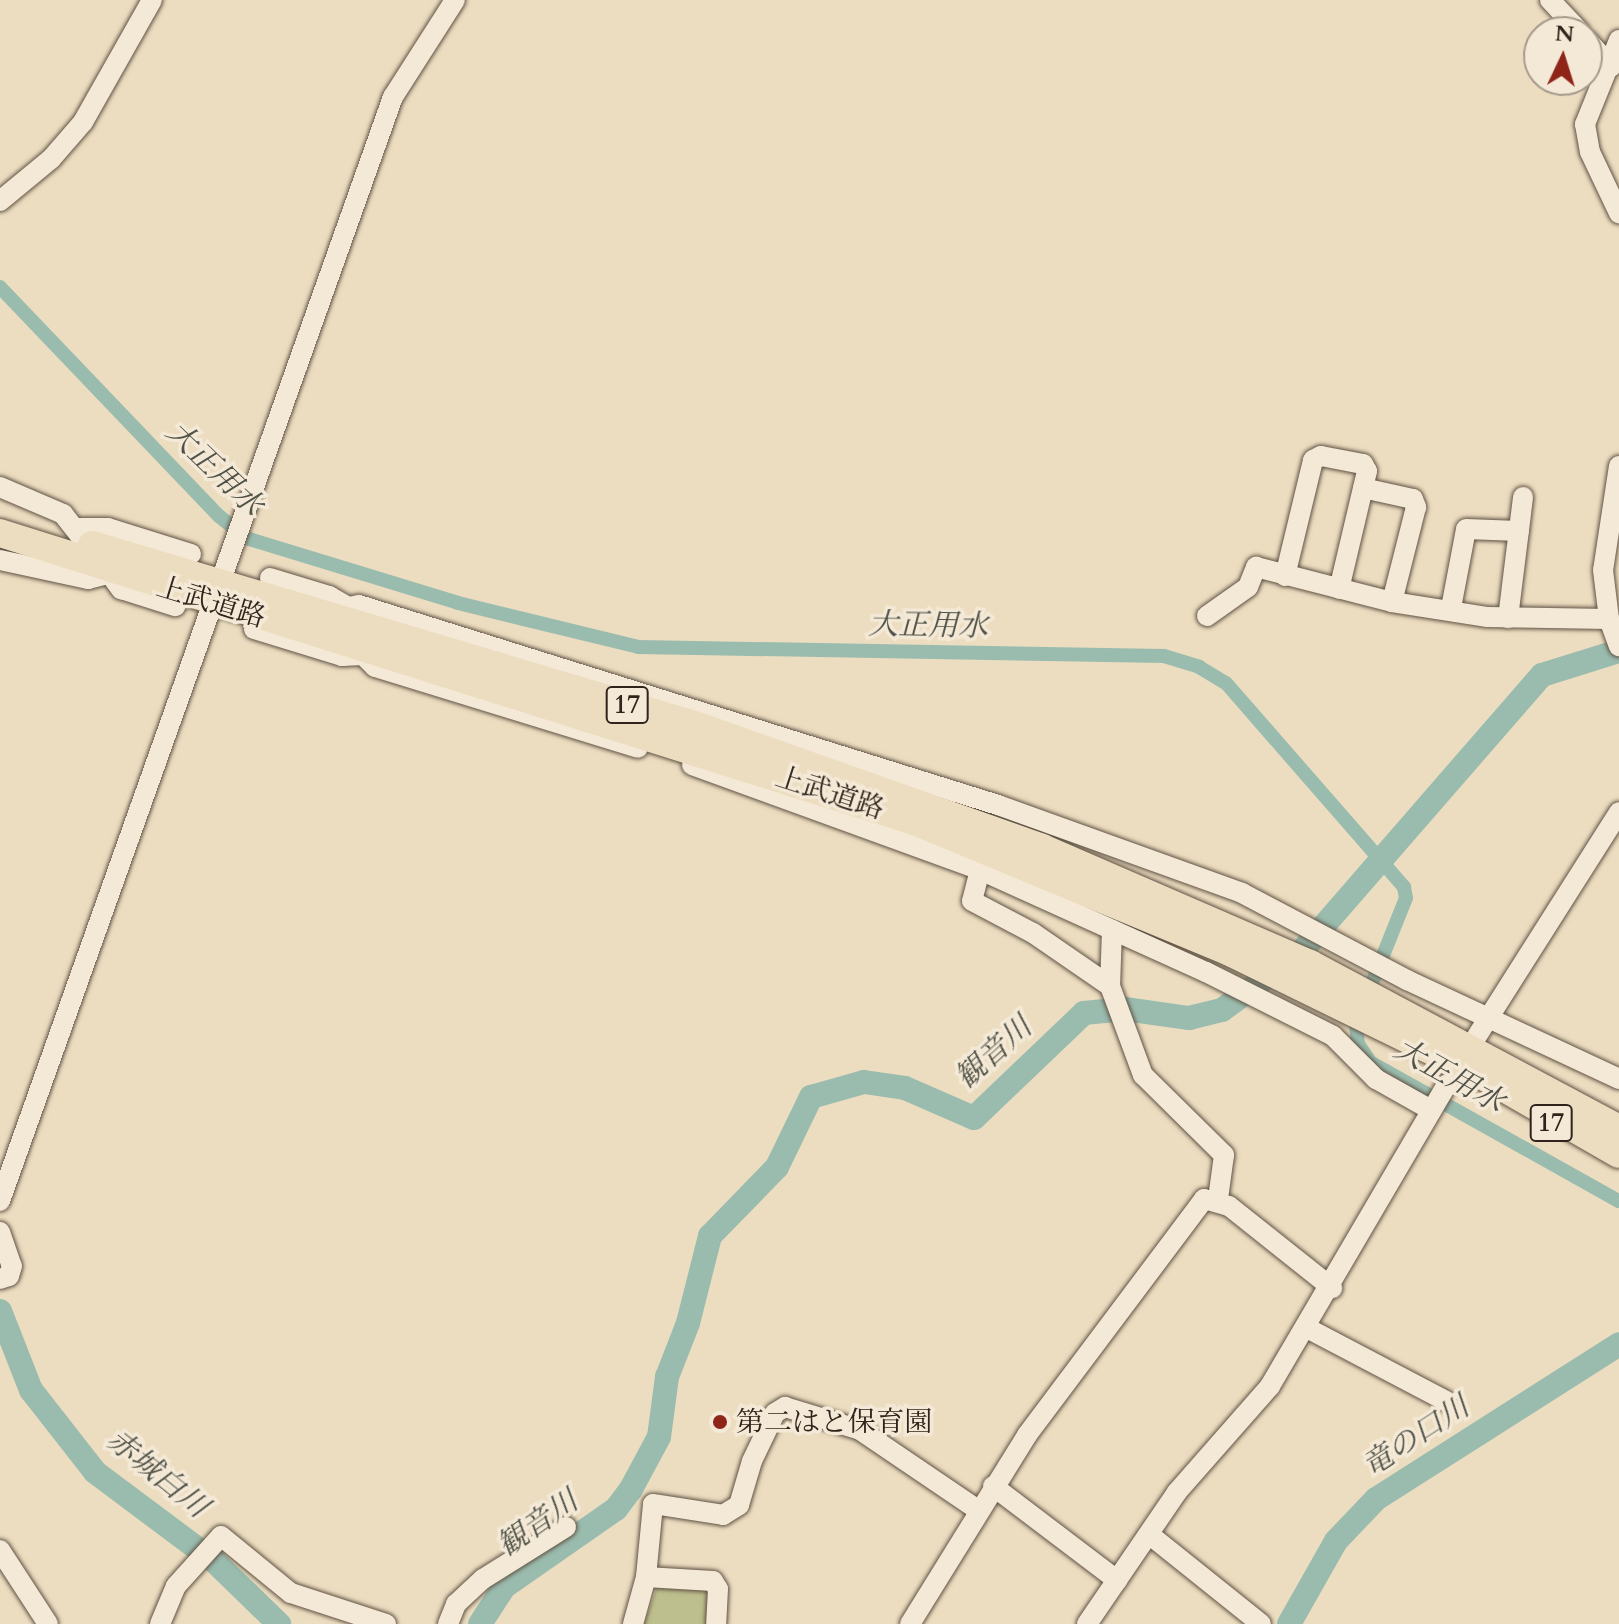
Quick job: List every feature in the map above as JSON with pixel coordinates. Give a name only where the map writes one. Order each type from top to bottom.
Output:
[{"type":"highway","name":"上武道路","points":[[0,515],[80,535],[111,561]]},
{"type":"highway","name":"上武道路","points":[[0,533],[111,561],[365,644],[842,775],[1042,848],[1362,1003],[1481,1055],[1619,1129]]},
{"type":"highway","name":"上武道路","points":[[219,594],[344,613],[365,644]]},
{"type":"highway","name":"上武道路","points":[[1481,1055],[1619,1154]]},
{"type":"highway","name":"17","points":[[1481,1055],[1619,1109]]},
{"type":"highway","name":"17","points":[[1481,1055],[1619,1169]]},
{"type":"street","points":[[0,201],[51,159],[83,122],[152,0]]},
{"type":"street","points":[[0,1201],[219,594],[393,97],[455,0]]},
{"type":"street","points":[[1550,0],[1565,16]]},
{"type":"street","points":[[1619,40],[1611,67],[1585,124],[1590,152],[1619,213]]},
{"type":"street","points":[[1603,58],[1611,67]]},
{"type":"street","points":[[1285,576],[1313,460],[1321,456],[1363,464],[1367,471],[1339,589]]},
{"type":"street","points":[[1619,466],[1607,520],[1612,584],[1609,619],[1619,646]]},
{"type":"street","points":[[0,487],[63,514],[80,535],[99,526],[191,554]]},
{"type":"street","points":[[1363,488],[1413,499],[1423,514],[1392,602]]},
{"type":"street","points":[[1508,618],[1523,497]]},
{"type":"street","points":[[1451,608],[1466,529],[1519,531]]},
{"type":"street","points":[[0,560],[88,579],[111,561],[121,589],[175,606]]},
{"type":"street","points":[[1207,616],[1248,587],[1256,567],[1392,602],[1508,618],[1609,619]]},
{"type":"street","points":[[270,578],[329,596],[344,613],[359,605],[597,676],[1242,893],[1619,1079]]},
{"type":"street","points":[[254,629],[342,656],[365,644],[375,667],[677,760],[982,862],[1112,930],[1235,986],[1333,1036],[1376,1079],[1438,1098],[1332,1288],[1270,1386],[1177,1492],[1087,1624]]},
{"type":"street","points":[[1481,1055],[1490,1017],[1619,812]]},
{"type":"street","points":[[982,862],[972,901],[1033,933],[1113,992]]},
{"type":"street","points":[[1112,930],[1113,992],[1143,1075],[1224,1155],[1218,1199]]},
{"type":"street","points":[[910,1624],[993,1486],[1199,1203],[1218,1199],[1332,1288]]},
{"type":"street","points":[[0,1232],[12,1266],[5,1277]]},
{"type":"street","points":[[1307,1328],[1446,1401]]},
{"type":"street","points":[[633,1624],[646,1577],[653,1504],[723,1515],[739,1505],[752,1461],[775,1413],[785,1407],[860,1430],[978,1510]]},
{"type":"street","points":[[993,1486],[1117,1580]]},
{"type":"street","points":[[448,1624],[456,1604],[483,1579],[566,1527]]},
{"type":"street","points":[[1150,1535],[1261,1624]]},
{"type":"street","points":[[160,1624],[181,1582],[221,1536],[291,1593],[386,1624]]},
{"type":"street","points":[[0,1550],[48,1624]]},
{"type":"street","points":[[646,1577],[713,1581],[718,1589],[716,1624]]},
{"type":"green space","points":[[658,1584],[707,1586],[713,1592],[710,1624],[644,1624]]},
{"type":"waterway","name":"大正用水","points":[[0,287],[219,516],[246,538],[458,603],[638,647],[1164,656],[1199,667],[1226,683],[1404,887],[1406,898],[1356,1023],[1358,1044],[1370,1062],[1619,1201]]},
{"type":"waterway","name":"観音川","points":[[480,1624],[504,1587],[616,1509],[631,1489],[659,1437],[667,1377],[688,1323],[710,1236],[777,1167],[811,1097],[864,1082],[905,1088],[974,1118],[1084,1013],[1125,1009],[1189,1018],[1222,1010],[1301,952],[1542,675],[1619,651]]},
{"type":"waterway","name":"赤城白川","points":[[0,1311],[31,1390],[95,1472],[214,1561],[279,1624]]},
{"type":"waterway","name":"竜の口川","points":[[1289,1624],[1336,1541],[1376,1499],[1619,1344]]},
{"type":"place","name":"第二はと保育園","points":[[720,1422]]}]
